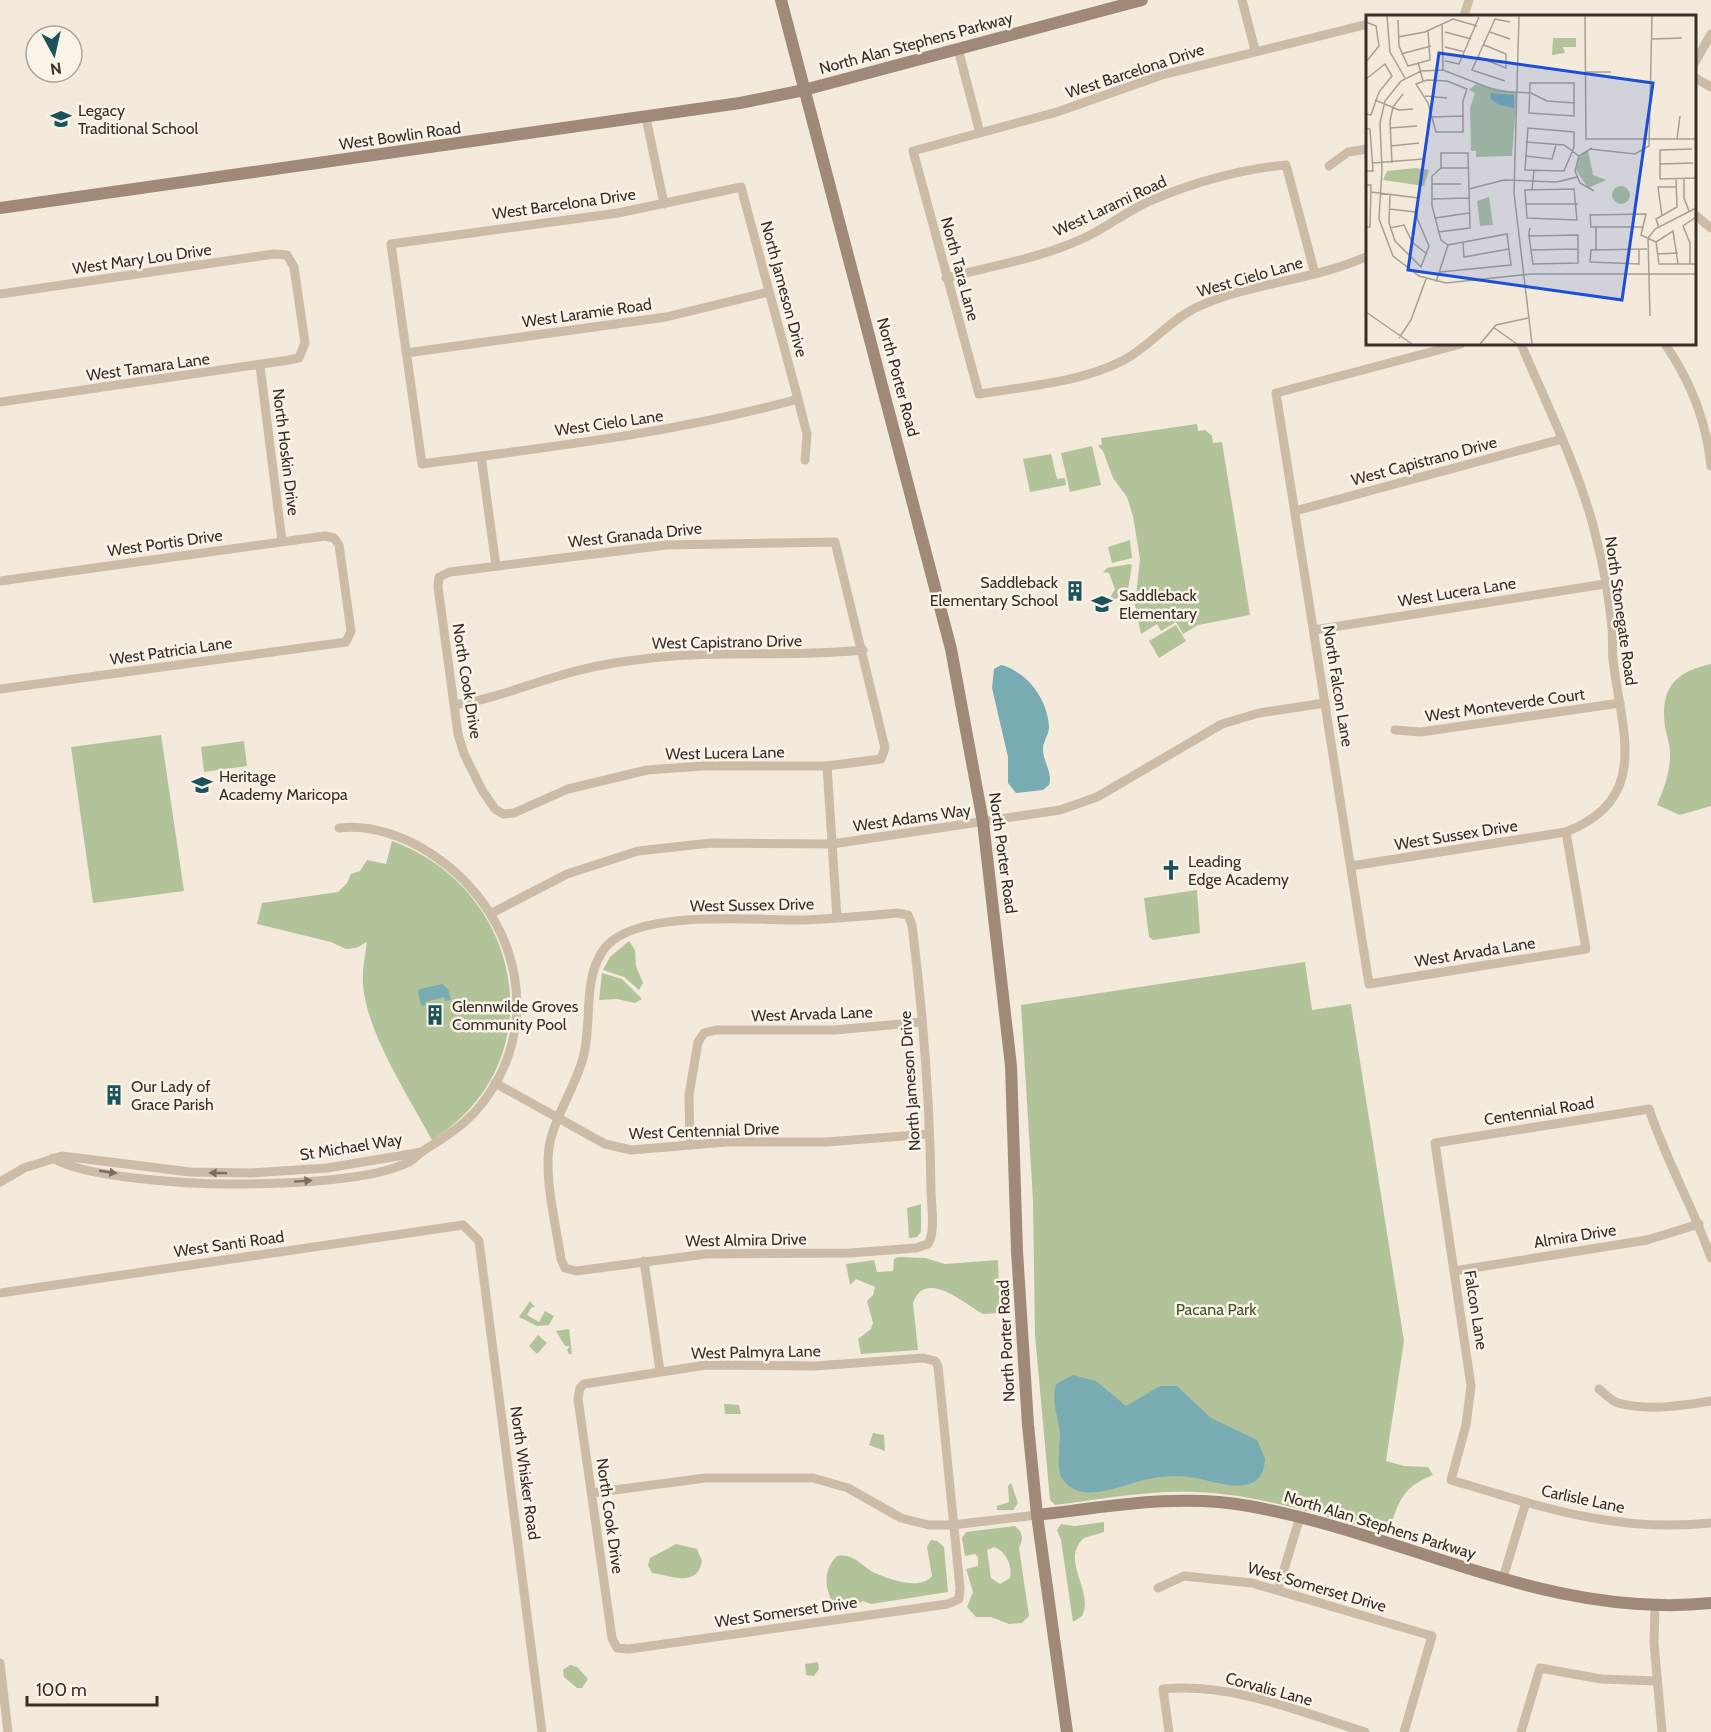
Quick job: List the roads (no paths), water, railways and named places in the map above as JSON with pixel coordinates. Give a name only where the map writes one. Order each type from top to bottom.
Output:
[{"type":"street","name":"North Porter Road","points":[[781,0],[951,650],[983,822],[1010,1055],[1022,1349],[1037,1515],[1067,1732]]},
{"type":"street","name":"North Alan Stephens Parkway","points":[[804,90],[1142,0]]},
{"type":"street","points":[[1242,0],[1255,50]]},
{"type":"street","points":[[1464,15],[1469,0]]},
{"type":"street","name":"West Barcelona Drive","points":[[913,151],[1056,112],[1162,75],[1255,50],[1366,24]]},
{"type":"street","points":[[1696,62],[1711,34]]},
{"type":"street","points":[[958,49],[980,133]]},
{"type":"street","points":[[1696,78],[1711,87]]},
{"type":"street","name":"West Bowlin Road","points":[[0,208],[646,118],[804,90]]},
{"type":"street","points":[[646,118],[664,204]]},
{"type":"street","points":[[1329,166],[1348,152],[1366,149]]},
{"type":"street","name":"North Tara Lane","points":[[913,151],[979,394]]},
{"type":"street","name":"West Larami Road","points":[[946,278],[1074,242],[1152,200],[1185,188],[1266,167],[1286,165],[1315,274]]},
{"type":"street","name":"West Barcelona Drive","points":[[406,353],[391,244],[664,204],[741,187]]},
{"type":"street","name":"North Jameson Drive","points":[[741,187],[807,435],[805,460]]},
{"type":"street","points":[[1696,215],[1711,228]]},
{"type":"street","name":"West Mary Lou Drive","points":[[0,294],[113,280],[274,254],[287,255],[294,267],[305,343],[299,358]]},
{"type":"street","name":"West Cielo Lane","points":[[979,394],[1087,375],[1142,349],[1180,316],[1201,305],[1315,274],[1366,257]]},
{"type":"street","name":"West Laramie Road","points":[[406,353],[666,317],[769,292]]},
{"type":"street","name":"North Falcon Lane","points":[[1369,984],[1276,393],[1457,345]]},
{"type":"street","name":"North Stonegate Road","points":[[1521,345],[1562,439],[1593,525],[1605,584],[1627,760],[1620,786],[1610,803],[1596,818],[1566,832]]},
{"type":"street","points":[[1666,345],[1684,371],[1703,416],[1711,464]]},
{"type":"street","name":"West Cielo Lane","points":[[406,353],[422,464],[653,433],[733,417],[798,399]]},
{"type":"street","name":"West Tamara Lane","points":[[0,402],[260,366],[299,358]]},
{"type":"street","name":"North Hoskin Drive","points":[[260,366],[282,541]]},
{"type":"street","name":"West Capistrano Drive","points":[[1295,511],[1562,439]]},
{"type":"street","points":[[481,456],[496,566]]},
{"type":"street","name":"West Portis Drive","points":[[0,581],[324,536],[334,538],[339,545],[351,631],[346,642]]},
{"type":"street","name":"West Granada Drive","points":[[440,577],[450,572],[666,544],[835,542],[863,650]]},
{"type":"street","name":"North Cook Drive","points":[[440,577],[438,587],[454,705],[464,754],[482,790],[495,809],[503,814]]},
{"type":"street","name":"West Lucera Lane","points":[[1314,630],[1605,584]]},
{"type":"street","name":"West Patricia Lane","points":[[0,689],[346,642]]},
{"type":"street","name":"West Capistrano Drive","points":[[454,705],[498,697],[555,677],[634,660],[702,654],[786,656],[863,650]]},
{"type":"street","name":"West Lucera Lane","points":[[503,814],[514,813],[568,789],[647,770],[703,766],[827,766],[881,759],[885,748],[863,650]]},
{"type":"street","name":"West Adams Way","points":[[492,913],[567,874],[638,851],[711,843],[832,844],[1075,806],[1097,797],[1222,724],[1258,713],[1325,703]]},
{"type":"street","name":"West Monteverde Court","points":[[1395,730],[1421,732],[1620,703]]},
{"type":"street","points":[[827,766],[837,918]]},
{"type":"street","points":[[339,828],[371,829],[428,851],[458,873],[492,913],[512,963],[517,1005],[511,1046],[495,1083]]},
{"type":"street","name":"West Sussex Drive","points":[[1351,866],[1566,832]]},
{"type":"street","name":"West Arvada Lane","points":[[1369,984],[1586,949],[1566,832]]},
{"type":"street","name":"West Sussex Drive","points":[[560,1118],[575,1085],[585,1053],[590,1019],[590,983],[603,950],[618,937],[640,928],[713,918],[837,918],[897,913],[908,915]]},
{"type":"street","name":"North Jameson Drive","points":[[908,915],[912,925],[922,1022],[929,1134],[932,1234],[928,1244]]},
{"type":"street","name":"West Arvada Lane","points":[[690,1144],[688,1106],[698,1042],[704,1033],[716,1030],[835,1030],[922,1022]]},
{"type":"street","name":"West Centennial Drive","points":[[495,1083],[617,1148],[631,1150],[690,1144],[826,1142],[929,1134]]},
{"type":"street","name":"St Michael Way","points":[[0,1182],[24,1168],[53,1158],[72,1155],[160,1169],[251,1173],[327,1168],[422,1152],[461,1125],[474,1113],[495,1083]]},
{"type":"street","name":"Centennial Road","points":[[1435,1143],[1648,1109],[1674,1174],[1699,1224]]},
{"type":"street","name":"West Almira Drive","points":[[560,1118],[550,1144],[549,1165],[561,1259],[565,1268],[576,1270],[706,1254],[850,1253],[916,1248],[928,1244]]},
{"type":"street","name":"Falcon Lane","points":[[1435,1143],[1471,1386],[1468,1415],[1451,1480]]},
{"type":"street","points":[[1699,1224],[1711,1258]]},
{"type":"street","name":"Almira Drive","points":[[1454,1270],[1647,1240],[1699,1224]]},
{"type":"street","name":"West Santi Road","points":[[0,1293],[463,1225]]},
{"type":"street","name":"North Whisker Road","points":[[463,1225],[479,1241],[542,1732]]},
{"type":"street","points":[[644,1261],[660,1371]]},
{"type":"street","name":"West Palmyra Lane","points":[[580,1388],[590,1381],[706,1365],[816,1366],[923,1358],[935,1361],[938,1371],[952,1525]]},
{"type":"street","name":"North Cook Drive","points":[[580,1388],[578,1399],[591,1493],[612,1638],[617,1648]]},
{"type":"street","points":[[1599,1389],[1616,1403],[1678,1406],[1711,1401]]},
{"type":"street","points":[[591,1493],[705,1478],[813,1478],[848,1488],[901,1518],[929,1525],[952,1525],[1037,1515]]},
{"type":"street","name":"Carlisle Lane","points":[[1451,1480],[1590,1520],[1619,1524],[1681,1526],[1711,1523]]},
{"type":"street","name":"North Alan Stephens Parkway","points":[[1037,1515],[1186,1500],[1246,1505],[1300,1516],[1565,1596],[1655,1606],[1711,1602]]},
{"type":"street","points":[[1503,1578],[1526,1502]]},
{"type":"street","points":[[1278,1589],[1300,1516]]},
{"type":"street","name":"West Somerset Drive","points":[[617,1648],[629,1649],[948,1604],[959,1599],[952,1525]]},
{"type":"street","name":"West Somerset Drive","points":[[1158,1588],[1184,1576],[1222,1578],[1278,1589],[1432,1636],[1404,1732]]},
{"type":"street","points":[[1655,1606],[1657,1681],[1662,1732]]},
{"type":"street","points":[[0,1663],[8,1732]]},
{"type":"street","points":[[1521,1732],[1540,1668],[1601,1679],[1657,1681]]},
{"type":"street","name":"Corvalis Lane","points":[[1169,1732],[1163,1689],[1186,1687],[1224,1690],[1365,1732]]},
{"type":"water","points":[[1001,665],[1020,674],[1028,681],[1035,688],[1045,707],[1049,727],[1043,749],[1050,781],[1043,790],[1016,793],[1008,783],[1008,757],[992,688],[994,669]]},
{"type":"water","points":[[442,984],[448,989],[451,1000],[445,1001],[444,997],[425,1002],[426,1005],[421,1006],[418,992],[420,989]]},
{"type":"water","points":[[1073,1375],[1096,1381],[1126,1406],[1160,1386],[1177,1386],[1211,1418],[1257,1440],[1265,1458],[1263,1471],[1257,1480],[1239,1486],[1192,1477],[1173,1476],[1150,1479],[1102,1491],[1081,1492],[1072,1488],[1060,1474],[1060,1433],[1054,1396],[1056,1384]]},
{"type":"place","name":"Legacy Traditional School","points":[[61,119]]},
{"type":"place","name":"Saddleback Elementary School","points":[[1075,591]]},
{"type":"place","name":"Saddleback Elementary","points":[[1102,604]]},
{"type":"place","name":"Heritage Academy Maricopa","points":[[202,785]]},
{"type":"place","name":"Leading Edge Academy","points":[[1171,870]]},
{"type":"place","name":"Glennwilde Groves Community Pool","points":[[435,1015]]},
{"type":"place","name":"Our Lady of Grace Parish","points":[[114,1095]]},
{"type":"park label","name":"Pacana Park","points":[[1216,1309]]}]
